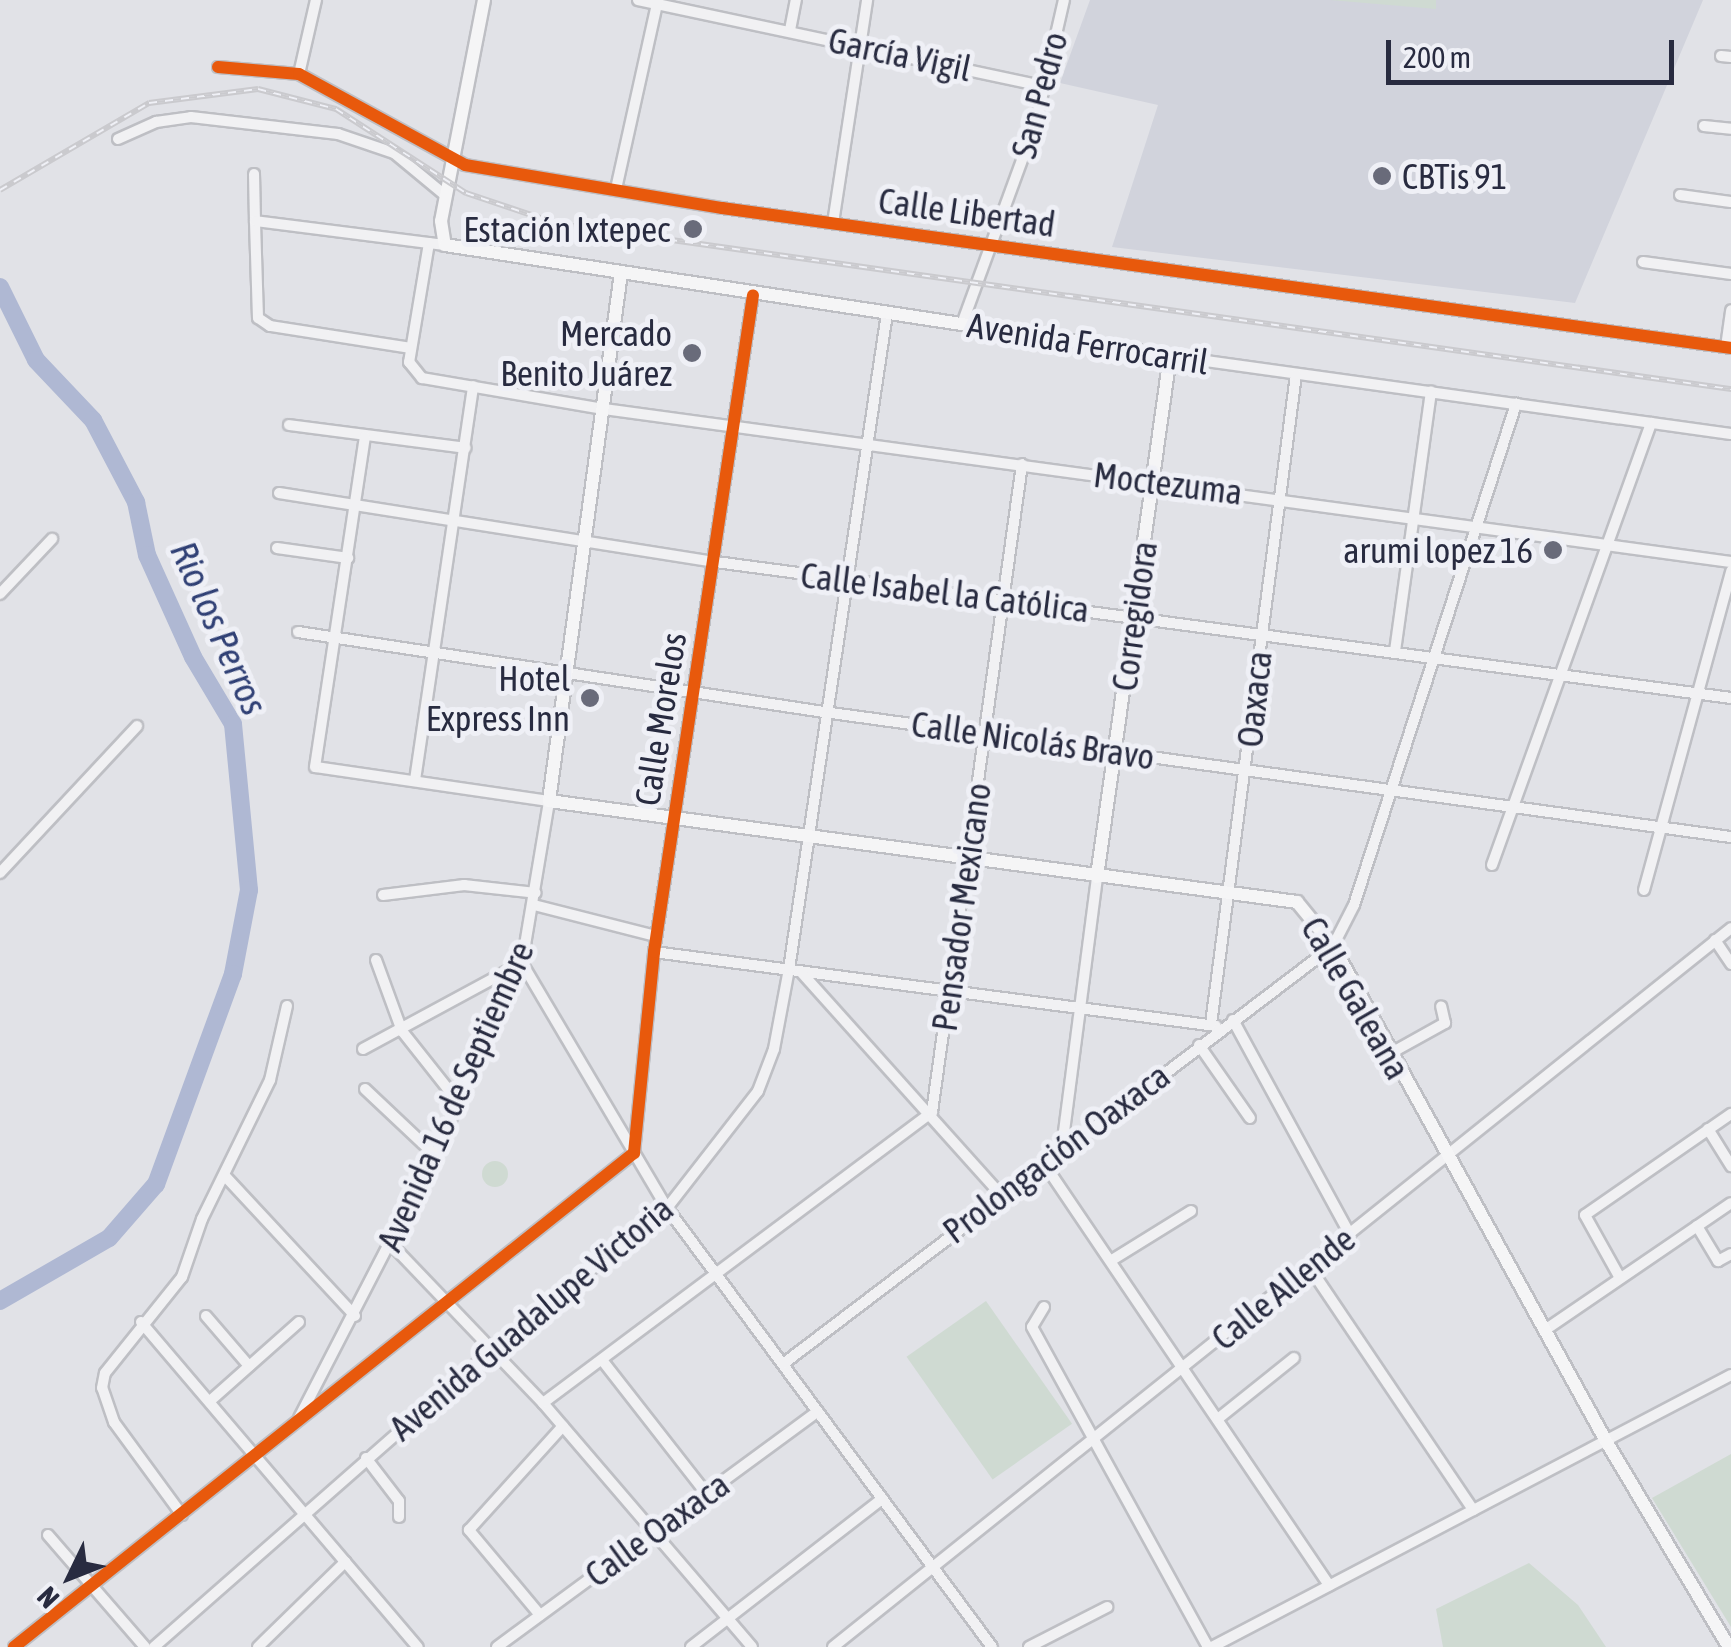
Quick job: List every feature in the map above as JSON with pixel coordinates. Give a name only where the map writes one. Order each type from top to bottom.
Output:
[{"type":"main road","points":[[446,245],[446,196],[484,0]]},
{"type":"main road","name":"Avenida Ferrocarril","points":[[446,245],[1170,356]]},
{"type":"main road","name":"Avenida 16 de Septiembre","points":[[549,801],[620,273]]},
{"type":"main road","name":"Corregidora","points":[[1097,877],[1170,356]]},
{"type":"main road","name":"Calle Galeana","points":[[549,801],[1297,902],[1333,946],[1446,1157],[1729,1647]]},
{"type":"street","points":[[299,74],[316,0]]},
{"type":"street","name":"García Vigil","points":[[638,0],[1044,86]]},
{"type":"street","points":[[790,30],[796,0]]},
{"type":"street","points":[[833,223],[867,0]]},
{"type":"street","name":"San Pedro","points":[[962,324],[1044,86],[1064,0]]},
{"type":"street","points":[[616,189],[658,2]]},
{"type":"street","name":"Calle Libertad","points":[[218,67],[299,74],[454,160],[833,223],[1728,347]]},
{"type":"street","points":[[118,139],[156,122],[191,117],[338,134],[394,153],[446,196]]},
{"type":"street","points":[[1704,126],[1731,129]]},
{"type":"street","points":[[254,174],[258,318],[270,326],[411,348],[429,243]]},
{"type":"street","points":[[1680,195],[1731,202]]},
{"type":"street","points":[[255,221],[446,245]]},
{"type":"street","points":[[1643,262],[1731,274]]},
{"type":"street","name":"Calle Morelos","points":[[634,1153],[656,936],[716,562],[753,295]]},
{"type":"street","points":[[1728,347],[1731,310]]},
{"type":"street","name":"Avenida Guadalupe Victoria","points":[[154,1647],[492,1350],[667,1208],[758,1092],[774,1049],[794,970],[806,837],[886,313]]},
{"type":"street","name":"Moctezuma","points":[[411,348],[411,368],[422,378],[604,409],[1279,496],[1731,562]]},
{"type":"street","name":"Avenida Ferrocarril","points":[[1170,356],[1731,434]]},
{"type":"street","name":"Oaxaca","points":[[1216,1026],[1260,636],[1296,375]]},
{"type":"street","points":[[415,780],[457,518],[473,386]]},
{"type":"street","points":[[1394,652],[1432,392]]},
{"type":"street","points":[[1333,946],[1354,906],[1516,404]]},
{"type":"street","points":[[1492,865],[1564,674],[1650,423]]},
{"type":"street","points":[[289,425],[466,448]]},
{"type":"street","points":[[366,437],[314,767],[549,801]]},
{"type":"street","name":"Pensador Mexicano","points":[[932,1112],[1022,464]]},
{"type":"street","name":"Calle Isabel la Católica","points":[[279,494],[457,518],[716,562],[1731,698]]},
{"type":"street","points":[[0,594],[52,539]]},
{"type":"street","points":[[277,548],[348,558]]},
{"type":"street","points":[[1644,890],[1731,571]]},
{"type":"street","name":"Calle Nicolás Bravo","points":[[298,632],[824,712],[1731,837]]},
{"type":"street","points":[[0,873],[137,726]]},
{"type":"street","name":"Avenida 16 de Septiembre","points":[[14,1647],[296,1424],[436,1154],[522,964],[549,801]]},
{"type":"street","points":[[1062,1147],[1097,877]]},
{"type":"street","points":[[384,894],[464,885],[535,899],[656,936]]},
{"type":"street","name":"Calle Allende","points":[[833,1647],[1731,928]]},
{"type":"street","points":[[1716,940],[1731,964]]},
{"type":"street","name":"Prolongación Oaxaca","points":[[783,1364],[1000,1194],[1200,1046],[1216,1026],[1233,1020],[1333,946]]},
{"type":"street","points":[[654,952],[1216,1026]]},
{"type":"street","points":[[376,960],[402,1031],[459,1103]]},
{"type":"street","points":[[363,1049],[522,964],[667,1208],[992,1647]]},
{"type":"street","points":[[794,970],[932,1112],[1000,1194]]},
{"type":"street","points":[[182,1515],[114,1422],[102,1388],[113,1358],[182,1277],[270,1080],[287,1006]]},
{"type":"street","points":[[1391,1053],[1445,1023],[1442,1006]]},
{"type":"street","points":[[1233,1020],[1350,1235]]},
{"type":"street","points":[[1200,1046],[1250,1118]]},
{"type":"street","points":[[365,1089],[436,1154]]},
{"type":"street","points":[[543,1403],[718,1276],[932,1112]]},
{"type":"street","points":[[1620,1278],[1585,1216],[1731,1114]]},
{"type":"street","points":[[1708,1129],[1731,1166]]},
{"type":"street","points":[[296,1424],[634,1153]]},
{"type":"street","points":[[1043,1162],[1329,1585]]},
{"type":"street","points":[[225,1176],[355,1316]]},
{"type":"street","points":[[1545,1330],[1731,1204]]},
{"type":"street","points":[[1112,1260],[1191,1211]]},
{"type":"street","points":[[1697,1226],[1718,1261],[1731,1254]]},
{"type":"street","points":[[390,1243],[543,1403],[752,1647]]},
{"type":"street","points":[[1310,1268],[1473,1510]]},
{"type":"street","points":[[1044,1307],[1032,1327],[1097,1437],[1210,1647],[1731,1376]]},
{"type":"street","points":[[206,1316],[250,1366]]},
{"type":"street","points":[[141,1322],[418,1647]]},
{"type":"street","points":[[210,1401],[299,1322]]},
{"type":"street","points":[[1219,1418],[1294,1358]]},
{"type":"street","points":[[602,1360],[706,1493]]},
{"type":"street","name":"Calle Oaxaca","points":[[496,1647],[818,1411]]},
{"type":"street","points":[[540,1616],[469,1530],[563,1426]]},
{"type":"street","points":[[366,1458],[400,1501],[398,1517]]},
{"type":"street","points":[[691,1647],[882,1500]]},
{"type":"street","points":[[48,1534],[145,1647]]},
{"type":"street","points":[[258,1647],[345,1562]]},
{"type":"street","points":[[1029,1647],[1107,1607]]},
{"type":"shaded area","name":"CBTis 91","points":[[1090,0],[1703,0],[1575,303],[1112,247],[1158,105],[1060,83]]},
{"type":"shaded area","points":[[1330,0],[1436,0],[1436,9]]},
{"type":"shaded area","points":[[495,1161],[504,1165],[508,1174],[504,1183],[495,1187],[486,1183],[482,1174],[486,1165]]},
{"type":"shaded area","points":[[986,1301],[1072,1424],[993,1480],[907,1357]]},
{"type":"shaded area","points":[[1731,1454],[1731,1627],[1652,1498]]},
{"type":"shaded area","points":[[1529,1563],[1578,1605],[1606,1647],[1443,1647],[1436,1609]]},
{"type":"waterway","name":"Rio los Perros","points":[[0,287],[36,360],[93,420],[136,502],[147,555],[193,657],[233,724],[249,890],[233,974],[156,1184],[109,1238],[0,1301]]},
{"type":"railway","points":[[0,190],[149,103],[258,89],[336,109],[466,193],[558,224],[1731,389]]},
{"type":"cycle path","points":[[218,67],[299,74],[465,165],[722,208],[1731,348]]},
{"type":"cycle path","points":[[14,1647],[634,1153],[654,952],[753,295]]},
{"type":"place","name":"CBTis 91","points":[[1382,176]]},
{"type":"place","name":"Estación Ixtepec","points":[[693,229]]},
{"type":"place","name":"Mercado Benito Juárez","points":[[692,353]]},
{"type":"place","name":"arumi lopez 16","points":[[1553,550]]},
{"type":"place","name":"Hotel Express Inn","points":[[590,698]]}]
